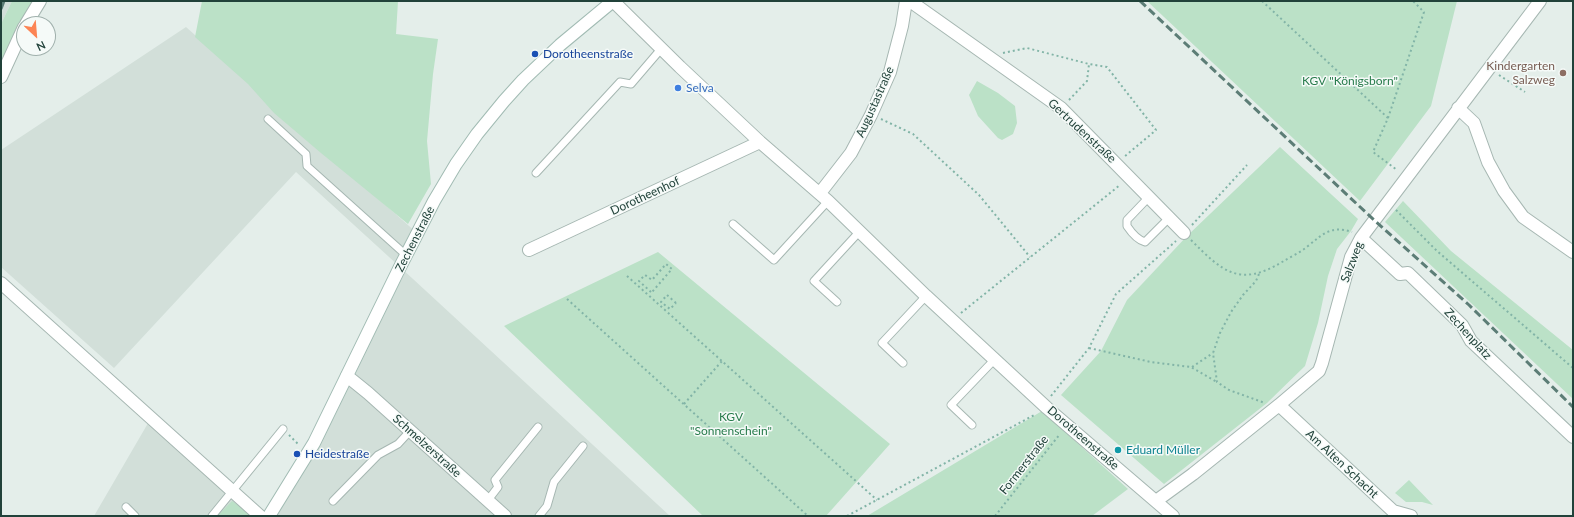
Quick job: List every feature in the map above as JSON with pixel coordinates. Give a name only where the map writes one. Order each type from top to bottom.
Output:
[{"type":"street","points":[[31,16],[40,1]]},
{"type":"street","name":"Dorotheenstraße","points":[[613,1],[661,49],[760,142],[824,197],[926,296],[1045,406],[1173,516]]},
{"type":"street","name":"Zechenstraße","points":[[269,516],[309,453],[434,201],[476,134],[504,101],[542,62],[613,1]]},
{"type":"street","name":"Augustastraße","points":[[824,197],[851,153],[871,115],[890,72],[902,26],[906,1]]},
{"type":"street","name":"Gertrudenstraße","points":[[910,1],[1061,108],[1184,233]]},
{"type":"street","name":"Salzweg","points":[[1156,501],[1193,474],[1319,370],[1352,257],[1361,238],[1540,1]]},
{"type":"street","points":[[1,77],[16,44]]},
{"type":"street","points":[[1458,108],[1474,122],[1488,162],[1504,191],[1523,217],[1573,252]]},
{"type":"street","name":"Dorotheenhof","points":[[529,250],[760,142]]},
{"type":"street","name":"Zechenplatz","points":[[1361,238],[1400,274],[1408,273],[1462,325],[1471,341],[1573,437]]},
{"type":"street","points":[[1,283],[260,516]]},
{"type":"street","name":"Schmelzerstraße","points":[[347,376],[505,516]]},
{"type":"street","name":"Am Alten Schacht","points":[[1277,406],[1393,511],[1410,516]]},
{"type":"lane","points":[[536,173],[620,82],[631,84],[661,49]]},
{"type":"lane","points":[[268,119],[306,154],[307,166],[406,256]]},
{"type":"lane","points":[[733,224],[774,260],[824,197]]},
{"type":"lane","points":[[1149,197],[1127,220],[1127,226],[1133,233],[1140,240],[1145,242],[1169,218]]},
{"type":"lane","points":[[837,302],[814,281],[860,231]]},
{"type":"lane","points":[[903,363],[882,343],[926,296]]},
{"type":"lane","points":[[972,425],[951,405],[995,359]]},
{"type":"lane","points":[[488,500],[498,487],[495,480],[538,427]]},
{"type":"lane","points":[[212,516],[283,429]]},
{"type":"lane","points":[[333,501],[378,455],[398,444],[410,431]]},
{"type":"lane","points":[[539,516],[547,506],[554,482],[583,446]]},
{"type":"lane","points":[[126,507],[135,516]]},
{"type":"path","points":[[1262,1],[1388,118]]},
{"type":"path","points":[[1407,178],[1374,152],[1388,118],[1424,12],[1413,1]]},
{"type":"path","points":[[988,56],[1027,48],[1089,64],[1107,67],[1156,130],[1116,163]]},
{"type":"path","points":[[1061,108],[1087,81],[1089,64]]},
{"type":"path","points":[[1489,68],[1525,92]]},
{"type":"path","points":[[871,115],[913,134],[978,195],[1030,256]]},
{"type":"path","points":[[847,516],[1045,406],[1089,348],[1116,294],[1184,233],[1246,165]]},
{"type":"path","points":[[953,320],[1030,256],[1130,177]]},
{"type":"path","points":[[1388,202],[1437,251],[1573,368]]},
{"type":"path","points":[[1184,233],[1213,261],[1225,269],[1244,275],[1260,274],[1273,268],[1306,248],[1322,234],[1330,230],[1338,229],[1351,231],[1361,238]]},
{"type":"path","points":[[666,264],[672,269],[652,292],[639,281],[645,274],[652,280],[666,264]]},
{"type":"path","points":[[1191,367],[1212,353],[1231,312],[1260,274]]},
{"type":"path","points":[[627,276],[877,500]]},
{"type":"path","points":[[667,295],[676,303],[670,309],[661,302],[667,295]]},
{"type":"path","points":[[567,299],[808,516]]},
{"type":"path","points":[[1089,348],[1151,362],[1191,367],[1229,390],[1277,406]]},
{"type":"path","points":[[1212,353],[1217,382]]},
{"type":"path","points":[[684,404],[722,361]]},
{"type":"path","name":"Formerstraße","points":[[995,516],[1066,425]]},
{"type":"path","points":[[283,429],[309,453]]},
{"type":"shaded area","points":[[1,1],[12,1],[1,24]]},
{"type":"shaded area","points":[[186,27],[418,234],[400,267],[296,172],[114,368],[1,267],[1,150]]},
{"type":"shaded area","points":[[400,267],[670,516],[269,516]]},
{"type":"shaded area","points":[[151,418],[260,516],[94,516]]},
{"type":"green space","points":[[12,1],[41,1],[33,16],[16,16],[16,48],[1,77],[1,24]]},
{"type":"green space","points":[[202,1],[398,1],[396,34],[438,39],[433,74],[427,141],[431,184],[408,224],[274,113],[248,84],[195,37]]},
{"type":"green space","name":"KGV \"Königsborn\"","points":[[1147,1],[1457,1],[1431,106],[1360,201]]},
{"type":"green space","points":[[977,81],[998,93],[1015,106],[1017,123],[1013,134],[1002,140],[998,138],[978,116],[969,95]]},
{"type":"green space","points":[[1280,147],[1358,219],[1337,249],[1328,276],[1318,323],[1305,366],[1267,403],[1164,484],[1061,395],[1101,351],[1127,300],[1187,236]]},
{"type":"green space","points":[[1403,201],[1451,251],[1573,350],[1573,399],[1385,222]]},
{"type":"green space","name":"KGV \"Sonnenschein\"","points":[[658,252],[890,444],[826,516],[703,516],[504,326]]},
{"type":"green space","points":[[1042,411],[1128,489],[1092,516],[867,516]]},
{"type":"green space","points":[[1409,480],[1433,505],[1422,502],[1406,502],[1395,493]]},
{"type":"green space","points":[[232,501],[251,514],[252,516],[217,516]]},
{"type":"railway","points":[[1,9],[4,1]]},
{"type":"railway","points":[[1140,1],[1374,220],[1469,305],[1573,407]]},
{"type":"place","name":"Dorotheenstraße","points":[[535,54]]},
{"type":"place","name":"Kindergarten Salzweg","points":[[1563,73]]},
{"type":"place","name":"Selva","points":[[678,88]]},
{"type":"place","name":"Eduard Müller","points":[[1118,450]]},
{"type":"place","name":"Heidestraße","points":[[297,454]]}]
